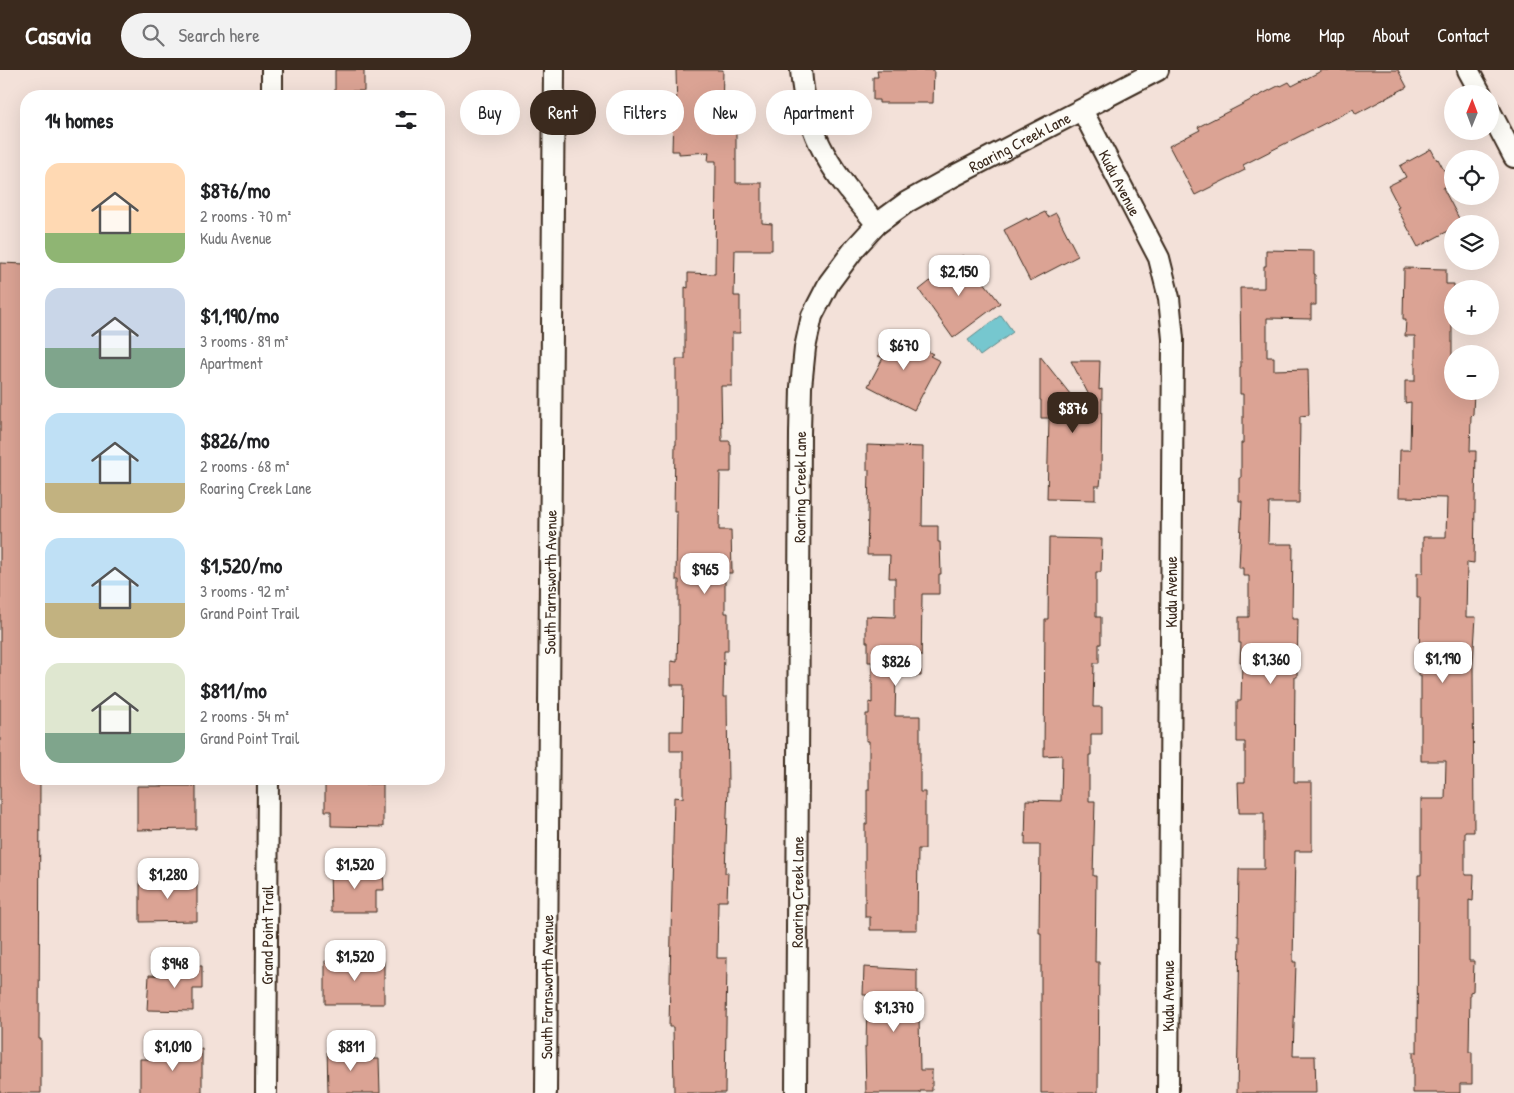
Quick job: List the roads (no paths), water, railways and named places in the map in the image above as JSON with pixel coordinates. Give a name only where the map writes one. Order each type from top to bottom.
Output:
[{"type":"street","points":[[272,70],[272,90]]},
{"type":"street","name":"South Farnsworth Avenue","points":[[546,1093],[554,70]]},
{"type":"street","points":[[802,70],[804,95],[821,149],[836,175],[877,224]]},
{"type":"street","name":"Roaring Creek Lane","points":[[796,1093],[800,434],[802,377],[805,348],[812,316],[829,283],[855,248],[877,224],[914,198],[1158,70]]},
{"type":"street","points":[[1468,70],[1476,85]]},
{"type":"street","name":"Kudu Avenue","points":[[1082,110],[1159,258],[1169,298],[1173,339],[1168,1093]]},
{"type":"street","points":[[1499,128],[1514,157]]},
{"type":"street","name":"Grand Point Trail","points":[[266,1093],[268,785]]},
{"type":"water","points":[[1001,315],[1013,332],[980,356],[968,340]]}]
